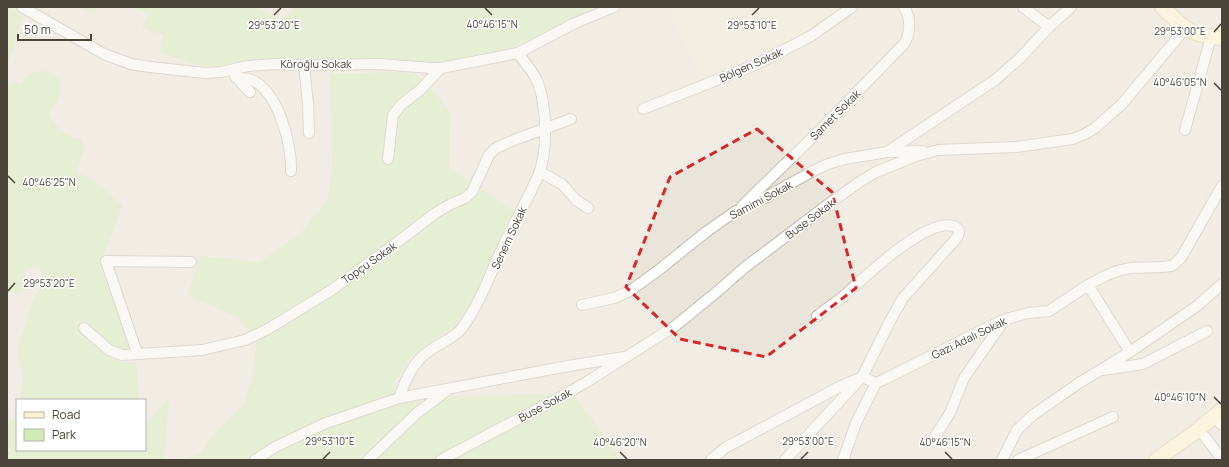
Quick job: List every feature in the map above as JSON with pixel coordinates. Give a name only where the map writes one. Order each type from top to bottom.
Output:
[{"type":"street","name":"Köroğlu Sokak","points":[[22,7],[117,60],[150,67],[205,73],[233,74],[248,66],[259,65],[380,64],[441,68],[518,53],[573,24],[614,7]]},
{"type":"street","name":"Bölgen Sokak","points":[[643,109],[755,65],[811,36],[852,7]]},
{"type":"street","name":"Samet Sokak","points":[[736,211],[821,130],[904,44],[908,38],[910,20],[904,7]]},
{"type":"street","points":[[1023,7],[1049,27]]},
{"type":"street","points":[[887,152],[995,80],[1019,59],[1049,27],[1071,7]]},
{"type":"street","points":[[1162,7],[1186,29],[1201,36],[1216,37],[1185,130]]},
{"type":"street","name":"Buse Sokak","points":[[441,460],[544,406],[628,356],[680,322],[744,268],[861,181],[888,167],[916,156],[938,150],[1016,147],[1073,139],[1085,134],[1095,128],[1122,104],[1186,29]]},
{"type":"street","name":"Senem Sokak","points":[[399,398],[404,383],[413,366],[425,354],[456,334],[475,308],[491,276],[503,246],[540,172],[544,155],[544,129],[540,92],[538,82],[518,53]]},
{"type":"street","points":[[304,65],[309,133]]},
{"type":"street","points":[[388,159],[393,115],[402,104],[420,90],[441,68]]},
{"type":"street","points":[[233,74],[250,92]]},
{"type":"street","points":[[233,74],[256,82],[268,95],[285,126],[291,152],[291,171]]},
{"type":"street","name":"Topçu Sokak","points":[[84,328],[115,353],[122,355],[202,350],[231,344],[257,335],[296,313],[330,291],[434,214],[469,195],[472,192],[489,155],[496,148],[571,119]]},
{"type":"street","name":"Samimi Sokak","points":[[582,305],[614,298],[630,290],[736,211],[761,200],[828,164],[846,159],[887,152],[938,150]]},
{"type":"street","points":[[540,172],[562,184],[576,200],[588,208]]},
{"type":"street","name":"Gazi Adalı Sokak","points":[[876,383],[1005,320],[1028,313],[1049,311],[1088,284],[1117,271],[1130,268],[1162,267],[1175,264],[1181,258],[1222,186]]},
{"type":"street","points":[[785,460],[862,377],[903,298],[955,240],[959,234],[959,230],[950,226],[943,227],[930,230],[917,237],[898,249],[817,316]]},
{"type":"street","points":[[137,353],[106,261],[191,262]]},
{"type":"street","points":[[1088,284],[1130,352]]},
{"type":"street","points":[[1002,460],[1011,440],[1024,423],[1055,399],[1130,352],[1197,306],[1222,284]]},
{"type":"street","points":[[932,441],[950,413],[964,378],[1005,320]]},
{"type":"street","points":[[1101,370],[1143,364],[1207,331]]},
{"type":"street","points":[[254,460],[275,447],[326,423],[399,398],[628,356]]},
{"type":"street","points":[[711,460],[725,448],[841,386],[862,377],[876,383],[856,423],[843,460]]},
{"type":"street","points":[[368,460],[417,413],[448,389]]},
{"type":"street","points":[[1018,460],[1113,417]]},
{"type":"street","points":[[1156,460],[1194,433],[1221,419]]},
{"type":"street","points":[[1205,437],[1222,459]]},
{"type":"highlighted area","points":[[757,129],[832,192],[856,288],[766,357],[680,339],[626,287],[670,177]]},
{"type":"shaded area","points":[[7,7],[1222,7],[1222,460],[7,460]]},
{"type":"shaded area","points":[[667,7],[845,7],[783,46],[751,63],[714,78],[698,70]]},
{"type":"green space","points":[[7,7],[10,7],[25,16],[20,24],[7,67]]},
{"type":"green space","points":[[74,7],[98,7],[95,13]]},
{"type":"green space","points":[[133,7],[256,7],[280,19],[288,15],[295,7],[594,7],[542,35],[511,48],[476,56],[430,63],[247,61],[223,66],[200,65],[159,53],[164,35],[142,28],[148,14]]},
{"type":"green space","points":[[38,71],[50,72],[60,80],[59,87],[61,95],[49,113],[54,123],[58,127],[70,136],[80,140],[85,148],[76,172],[89,178],[100,186],[122,206],[103,257],[101,271],[123,322],[130,348],[123,351],[107,341],[84,320],[79,327],[90,343],[108,357],[122,362],[136,361],[139,399],[20,399],[23,376],[17,353],[33,300],[46,280],[37,263],[20,275],[31,280],[32,288],[7,294],[7,84],[11,85],[12,81],[21,84],[29,75]]},
{"type":"green space","points":[[397,72],[415,73],[427,83],[450,112],[449,168],[515,213],[483,281],[465,314],[453,327],[429,343],[408,361],[393,384],[442,397],[573,394],[622,460],[183,460],[201,453],[216,432],[243,406],[253,376],[256,343],[238,317],[188,296],[199,256],[260,262],[300,234],[328,199],[332,166],[330,74]]},
{"type":"green space","points":[[169,400],[164,460],[7,460],[7,424],[13,420],[16,412],[16,451],[146,451],[146,423]]}]
